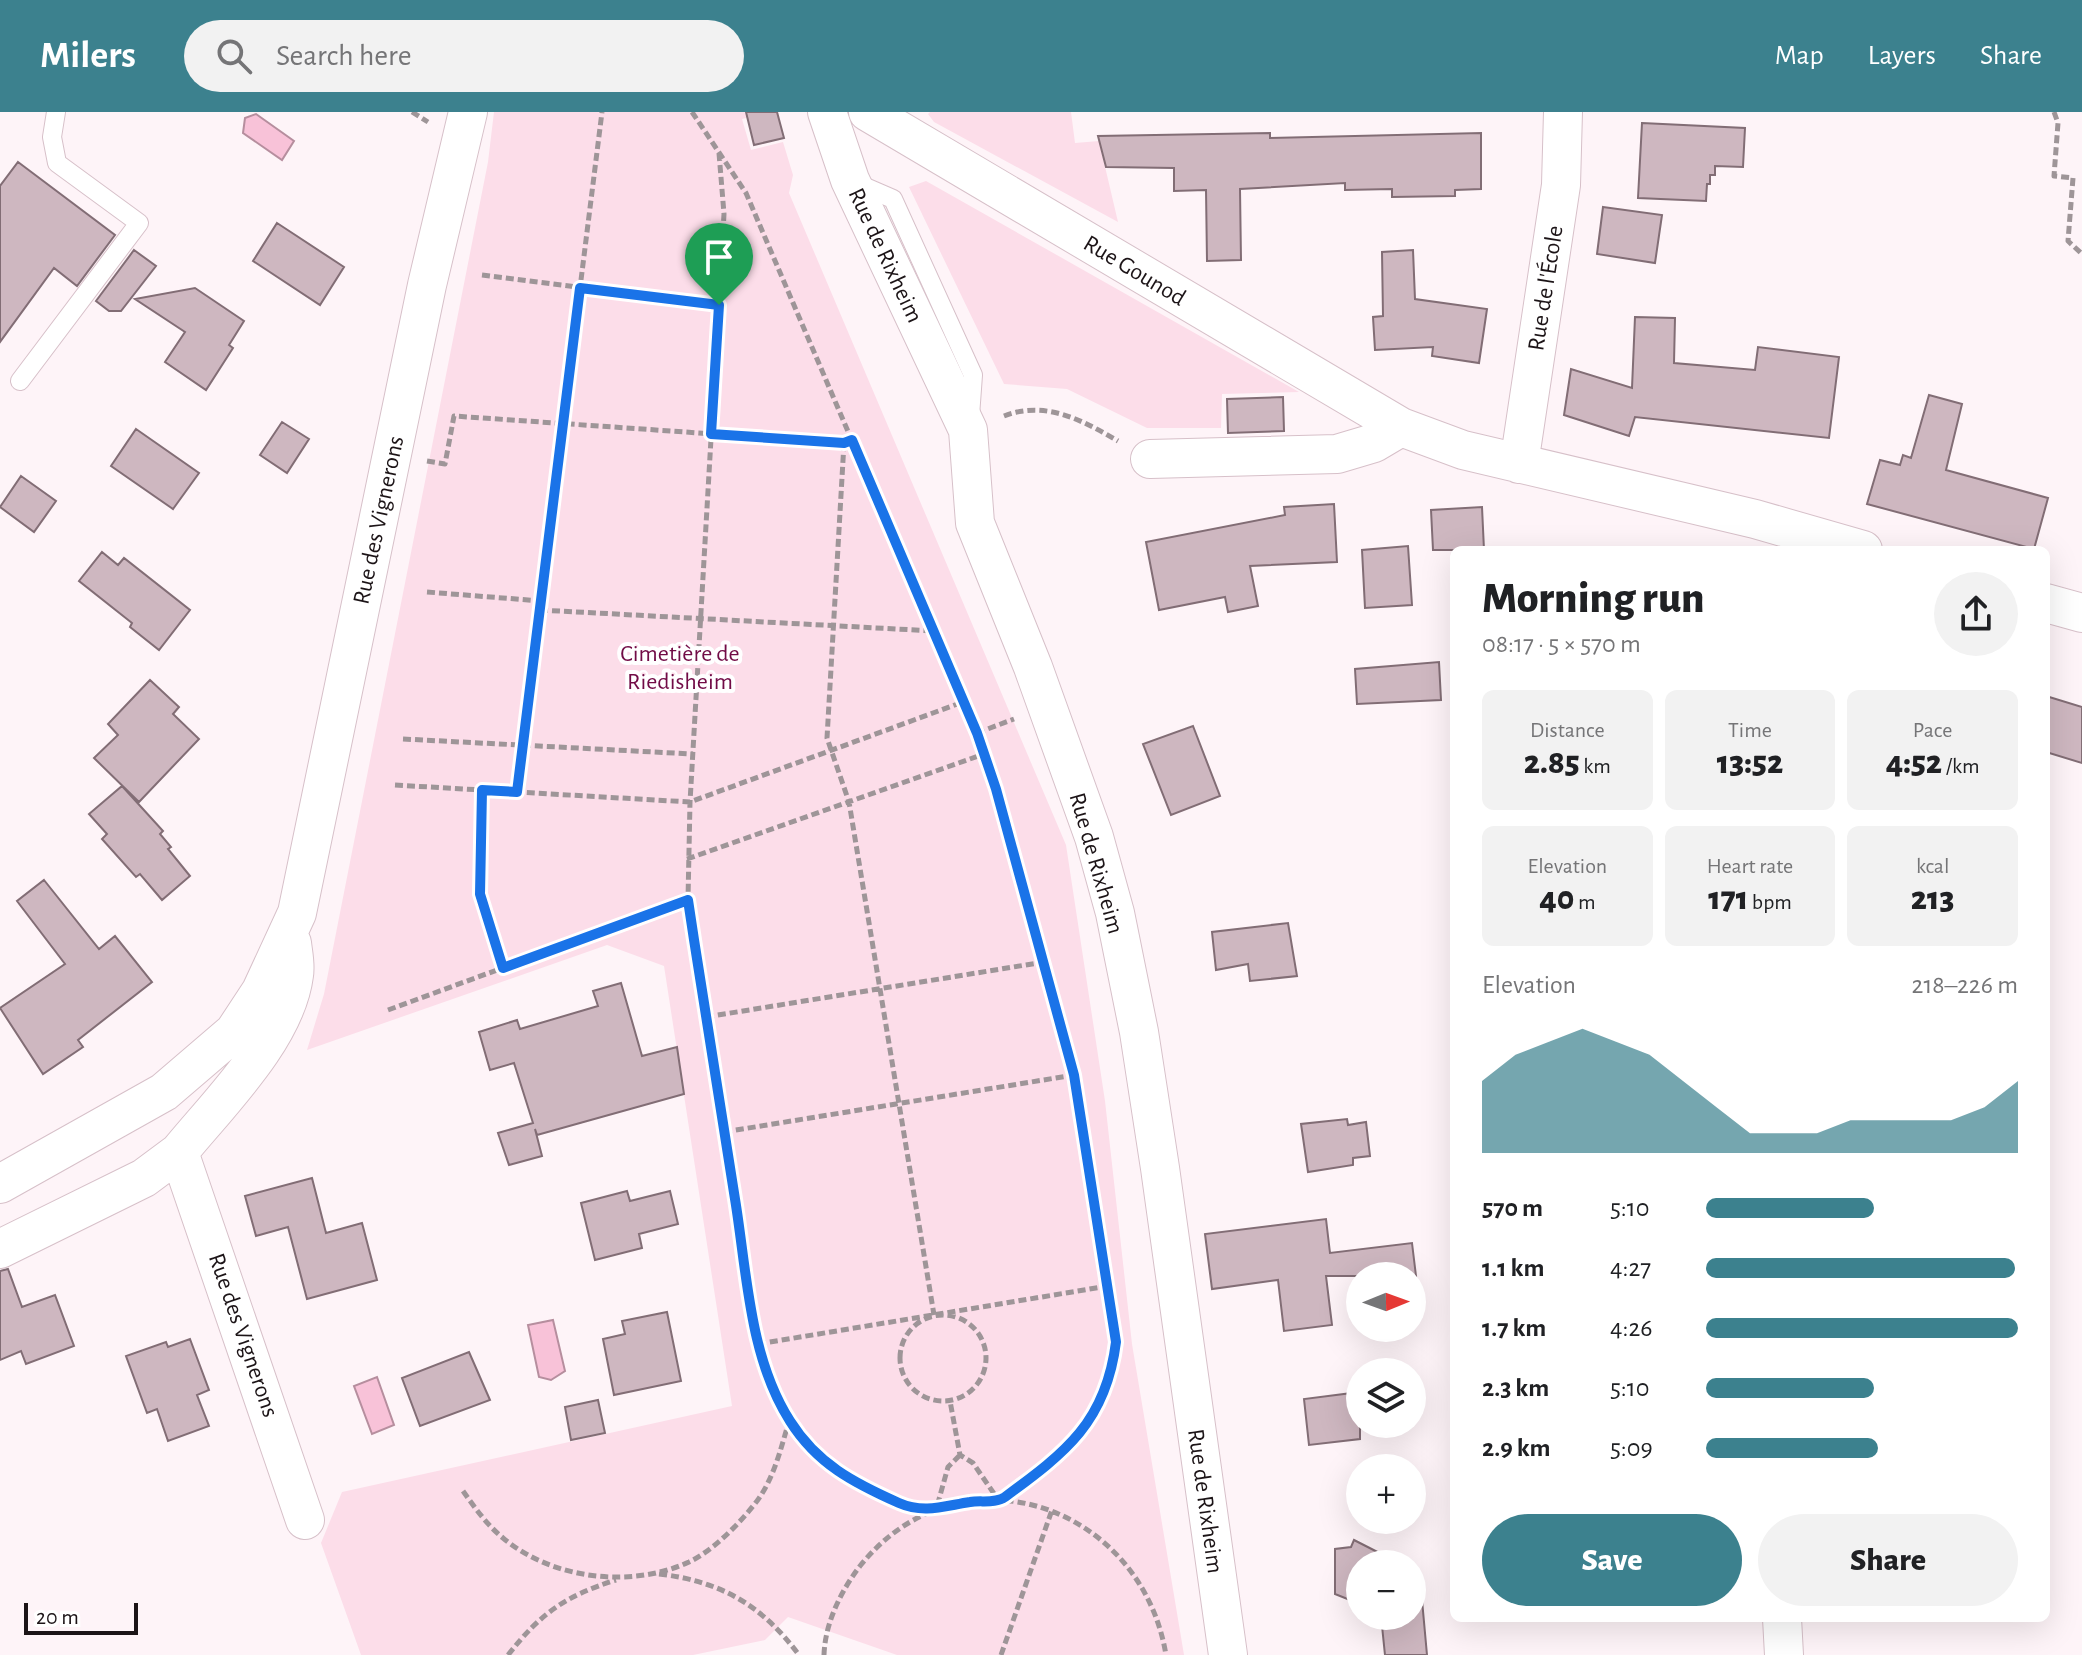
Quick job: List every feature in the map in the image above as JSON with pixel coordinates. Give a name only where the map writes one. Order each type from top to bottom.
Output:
[{"type":"street","name":"Rue des Vignerons","points":[[0,1184],[164,1092],[234,1032],[261,991],[291,928],[430,271],[468,112]]},
{"type":"street","name":"Rue de Rixheim","points":[[827,112],[850,180],[968,430],[975,523],[1038,681],[1094,837],[1115,913],[1156,1137],[1228,1655]]},
{"type":"street","name":"Rue de l'École","points":[[1519,464],[1561,185],[1563,112]]},
{"type":"street","name":"Rue Gounod","points":[[877,114],[1401,427],[1463,450],[1750,534],[1835,546]]},
{"type":"street","points":[[1150,459],[1337,454],[1374,443],[1401,427]]},
{"type":"street","points":[[2050,604],[2082,613]]},
{"type":"street","name":"Rue des Vignerons","points":[[0,1249],[144,1178],[179,1152],[263,1049],[288,999],[295,972],[291,928]]},
{"type":"street","name":"Rue des Vignerons","points":[[179,1152],[305,1520]]},
{"type":"street","points":[[1782,1622],[1784,1655]]},
{"type":"lane","points":[[20,381],[139,223],[57,163],[52,137],[56,112]]},
{"type":"path","points":[[517,792],[602,112]]},
{"type":"path","points":[[692,112],[746,193],[977,733],[1074,1075],[1116,1342],[1113,1371],[1102,1401],[1065,1452],[999,1501]]},
{"type":"path","points":[[2054,112],[2058,123],[2054,176],[2073,178],[2068,241],[2082,254]]},
{"type":"path","points":[[719,152],[724,214],[687,859],[688,900],[724,1132],[758,1344],[790,1420],[818,1458],[853,1483],[909,1508],[936,1510]]},
{"type":"path","points":[[482,275],[719,305]]},
{"type":"path","points":[[968,430],[1018,411],[1055,410],[1094,427],[1150,459]]},
{"type":"path","points":[[423,460],[445,464],[454,416],[844,443],[852,440]]},
{"type":"path","points":[[844,443],[827,738],[849,802],[934,1315]]},
{"type":"path","points":[[427,592],[541,601]]},
{"type":"path","points":[[540,610],[934,631]]},
{"type":"path","points":[[395,785],[690,802],[963,702]]},
{"type":"path","points":[[977,733],[1021,716]]},
{"type":"path","points":[[403,739],[693,754]]},
{"type":"path","points":[[687,859],[984,754]]},
{"type":"path","points":[[482,790],[480,894],[503,968]]},
{"type":"path","points":[[388,1010],[688,900]]},
{"type":"path","points":[[706,1017],[1044,962]]},
{"type":"path","points":[[724,1132],[1074,1075]]},
{"type":"path","points":[[758,1344],[1108,1286]]},
{"type":"path","points":[[934,1315],[949,1315],[975,1329],[983,1341],[986,1356],[985,1371],[977,1385],[966,1395],[950,1401],[925,1398],[914,1391],[900,1367],[903,1340],[910,1329],[934,1315]]},
{"type":"path","points":[[950,1401],[960,1455],[973,1463],[999,1501]]},
{"type":"path","points":[[508,1655],[547,1612],[575,1593],[690,1561],[728,1532],[758,1499],[776,1465],[790,1420]]},
{"type":"path","points":[[936,1510],[948,1467],[960,1455]]},
{"type":"path","points":[[463,1491],[503,1539],[527,1554],[557,1567],[618,1579]]},
{"type":"path","points":[[824,1655],[833,1612],[850,1579],[873,1550],[902,1527],[936,1510],[972,1501],[999,1501],[1052,1510],[1084,1525],[1115,1549],[1140,1580],[1157,1615],[1166,1655]]},
{"type":"path","points":[[1001,1655],[1052,1510]]},
{"type":"path","points":[[654,1573],[690,1578],[745,1599],[778,1627],[799,1655]]},
{"type":"green space","name":"Cimetière de Riedisheim","points":[[494,112],[771,112],[742,119],[751,150],[783,142],[793,175],[789,193],[1066,845],[1105,1101],[1132,1344],[1184,1655],[897,1655],[788,1617],[765,1640],[693,1655],[361,1655],[321,1543],[342,1492],[732,1406],[664,966],[607,945],[307,1050],[324,994],[488,162]]},
{"type":"green space","points":[[1071,112],[1075,143],[1099,141],[1118,222],[934,122],[928,114]]},
{"type":"green space","points":[[926,181],[1299,392],[1222,394],[1221,428],[1147,428],[1067,389],[1004,384],[909,187]]},
{"type":"shaded area","points":[[256,114],[294,141],[282,160],[243,133],[245,118]]},
{"type":"shaded area","points":[[553,1320],[565,1371],[551,1380],[539,1377],[528,1325]]},
{"type":"shaded area","points":[[377,1377],[394,1425],[372,1434],[354,1386]]},
{"type":"building","points":[[746,112],[777,112],[784,138],[754,145]]},
{"type":"building","points":[[1642,123],[1745,128],[1743,167],[1715,166],[1715,175],[1710,175],[1710,184],[1707,184],[1706,201],[1638,198]]},
{"type":"building","points":[[1270,133],[1270,138],[1481,133],[1481,189],[1455,190],[1455,196],[1392,197],[1392,189],[1345,190],[1345,183],[1240,189],[1241,260],[1207,261],[1206,190],[1174,191],[1174,168],[1106,167],[1098,136]]},
{"type":"building","points":[[18,162],[115,235],[77,286],[54,268],[0,342],[0,186]]},
{"type":"building","points":[[1603,207],[1662,215],[1655,263],[1597,254]]},
{"type":"building","points":[[277,223],[344,267],[320,305],[253,261]]},
{"type":"building","points":[[134,250],[156,266],[121,311],[109,311],[96,301]]},
{"type":"building","points":[[1413,250],[1415,299],[1487,309],[1479,363],[1432,356],[1433,347],[1375,350],[1373,317],[1383,316],[1382,252]]},
{"type":"building","points":[[195,288],[244,321],[229,345],[233,348],[206,390],[165,362],[185,332],[135,299]]},
{"type":"building","points":[[1635,317],[1675,318],[1674,363],[1755,370],[1758,347],[1839,357],[1829,438],[1635,417],[1629,436],[1564,415],[1571,369],[1632,388]]},
{"type":"building","points":[[1929,395],[1962,404],[1946,470],[2048,498],[2035,546],[2023,546],[1867,504],[1880,460],[1900,465],[1903,455],[1911,458]]},
{"type":"building","points":[[1283,397],[1284,431],[1228,433],[1227,399]]},
{"type":"building","points":[[282,422],[309,439],[287,473],[260,455]]},
{"type":"building","points":[[136,429],[199,473],[173,509],[111,466]]},
{"type":"building","points":[[21,476],[56,501],[34,532],[0,507]]},
{"type":"building","points":[[1334,504],[1337,562],[1250,566],[1258,606],[1228,612],[1225,597],[1159,610],[1146,542],[1285,515],[1284,507]]},
{"type":"building","points":[[1482,507],[1484,546],[1450,546],[1450,550],[1433,550],[1431,510]]},
{"type":"building","points":[[1408,546],[1412,605],[1365,608],[1362,550]]},
{"type":"building","points":[[102,552],[118,565],[124,558],[190,610],[159,650],[130,627],[132,623],[79,581]]},
{"type":"building","points":[[1439,662],[1441,700],[1357,704],[1355,669]]},
{"type":"building","points":[[150,680],[179,707],[173,714],[199,739],[139,802],[94,758],[118,735],[108,724]]},
{"type":"building","points":[[2050,697],[2082,707],[2082,763],[2050,753]]},
{"type":"building","points":[[1193,726],[1220,796],[1171,815],[1143,744]]},
{"type":"building","points":[[122,786],[163,831],[160,834],[171,847],[168,849],[190,876],[162,900],[140,874],[136,877],[102,839],[107,834],[89,814]]},
{"type":"building","points":[[44,880],[99,949],[115,936],[152,982],[78,1040],[83,1047],[43,1074],[0,1008],[65,964],[17,901]]},
{"type":"building","points":[[1288,923],[1297,976],[1250,981],[1248,964],[1216,970],[1212,932]]},
{"type":"building","points":[[621,983],[642,1056],[677,1047],[684,1094],[537,1135],[535,1129],[542,1156],[509,1165],[498,1133],[533,1123],[514,1063],[490,1070],[479,1032],[517,1020],[520,1029],[598,1006],[593,991]]},
{"type":"building","points":[[1347,1119],[1348,1125],[1366,1122],[1370,1156],[1353,1158],[1353,1165],[1308,1172],[1301,1124]]},
{"type":"building","points":[[312,1178],[326,1233],[362,1223],[377,1280],[307,1299],[288,1227],[256,1236],[245,1196]]},
{"type":"building","points":[[627,1191],[630,1201],[670,1191],[678,1224],[639,1234],[642,1248],[595,1260],[581,1203]]},
{"type":"building","points":[[1326,1219],[1330,1253],[1412,1243],[1414,1262],[1346,1262],[1346,1276],[1326,1276],[1332,1325],[1284,1331],[1278,1280],[1212,1289],[1205,1234]]},
{"type":"building","points":[[8,1269],[22,1307],[55,1295],[74,1346],[26,1364],[21,1351],[0,1360],[0,1271]]},
{"type":"building","points":[[667,1312],[681,1381],[614,1395],[603,1339],[625,1334],[622,1321]]},
{"type":"building","points":[[190,1339],[209,1390],[197,1395],[209,1426],[168,1441],[157,1409],[147,1413],[126,1356],[166,1342],[168,1347]]},
{"type":"building","points":[[469,1352],[490,1400],[420,1426],[402,1378]]},
{"type":"building","points":[[1346,1394],[1346,1438],[1360,1439],[1309,1445],[1304,1399]]},
{"type":"building","points":[[598,1400],[605,1433],[571,1440],[565,1407]]},
{"type":"building","points":[[1354,1540],[1374,1550],[1346,1550],[1346,1598],[1335,1594],[1335,1549],[1351,1547]]},
{"type":"building","points":[[1382,1630],[1425,1630],[1427,1655],[1385,1655]]},
{"type":"route","points":[[580,288],[719,305],[711,434],[844,443],[852,440],[977,733],[996,789],[1074,1075],[1116,1342],[1113,1371],[1102,1401],[1085,1429],[1065,1452],[999,1501],[972,1501],[936,1510],[909,1508],[853,1483],[818,1458],[790,1420],[776,1393],[758,1344],[688,900],[503,968],[480,894],[482,790],[517,792],[580,288]]}]
